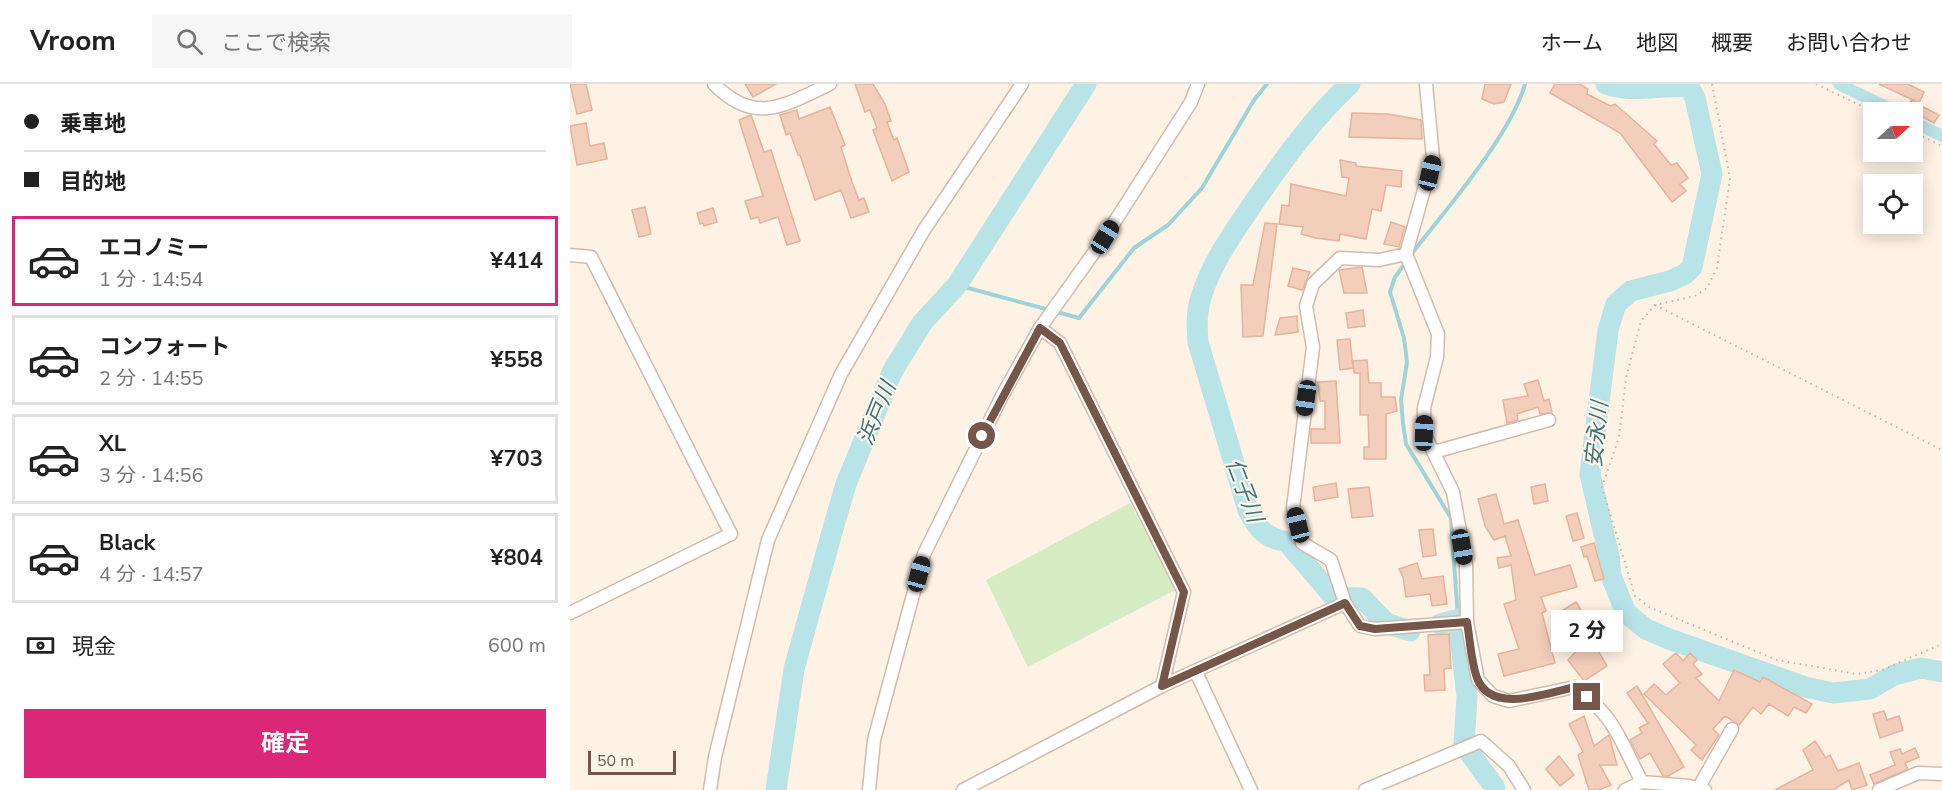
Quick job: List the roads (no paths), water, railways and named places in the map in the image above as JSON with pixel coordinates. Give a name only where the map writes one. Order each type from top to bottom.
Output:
[{"type":"street","points":[[714,84],[739,104],[756,110],[771,109],[830,84]]},
{"type":"street","points":[[710,790],[715,757],[768,540],[836,385],[924,230],[1022,84]]},
{"type":"street","points":[[869,790],[874,740],[924,554],[1002,396],[1040,328],[1105,237],[1191,102],[1198,84]]},
{"type":"street","points":[[1426,84],[1433,158],[1406,254],[1438,334],[1437,357],[1425,408],[1424,433],[1453,492],[1466,565],[1467,622],[1478,680],[1493,696],[1509,701],[1575,687],[1599,706],[1616,728],[1642,782]]},
{"type":"street","points":[[1406,254],[1379,260],[1340,258],[1313,284],[1306,306],[1313,347],[1293,508],[1302,543],[1330,560],[1345,603],[1360,626],[1375,629],[1467,622]]},
{"type":"street","points":[[570,255],[591,257],[731,534],[570,613]]},
{"type":"street","points":[[1040,328],[1060,343],[1184,592],[1162,686]]},
{"type":"street","points":[[1434,452],[1549,420]]},
{"type":"street","points":[[963,790],[1162,686],[1345,603]]},
{"type":"street","points":[[1196,672],[1251,790]]},
{"type":"street","points":[[1625,790],[1642,782],[1701,789],[1732,729]]},
{"type":"street","points":[[1365,790],[1481,741],[1509,766],[1524,790]]},
{"type":"street","points":[[1879,790],[1918,773],[1942,774]]},
{"type":"waterway","name":"浜戸川","points":[[776,790],[794,669],[846,484],[892,372],[922,323],[957,285],[1086,84]]},
{"type":"waterway","points":[[957,285],[1079,318],[1134,248],[1168,225],[1202,188],[1254,100],[1267,84]]},
{"type":"waterway","name":"仁子川","points":[[1350,84],[1322,112],[1274,173],[1223,249],[1199,303],[1198,342],[1248,510],[1255,522],[1263,532],[1287,542],[1334,597],[1362,598],[1386,623],[1410,631]]},
{"type":"waterway","points":[[1410,256],[1475,173],[1506,126],[1525,84]]},
{"type":"waterway","name":"安永川","points":[[1606,84],[1637,89],[1689,87],[1695,98],[1712,174],[1692,267],[1685,274],[1670,281],[1631,291],[1616,304],[1608,330],[1590,474],[1609,556],[1611,576],[1626,613],[1646,629],[1669,639],[1805,687],[1833,693],[1870,689],[1894,675],[1921,668],[1942,672]]},
{"type":"waterway","points":[[1839,84],[1876,102]]},
{"type":"waterway","points":[[1923,126],[1942,136]]},
{"type":"waterway","points":[[1406,262],[1395,277],[1390,292],[1404,338],[1407,362],[1401,400],[1406,444],[1451,518],[1458,619]]},
{"type":"waterway","name":"仁子川","points":[[1440,624],[1458,619],[1467,696],[1464,745],[1495,788]]}]
